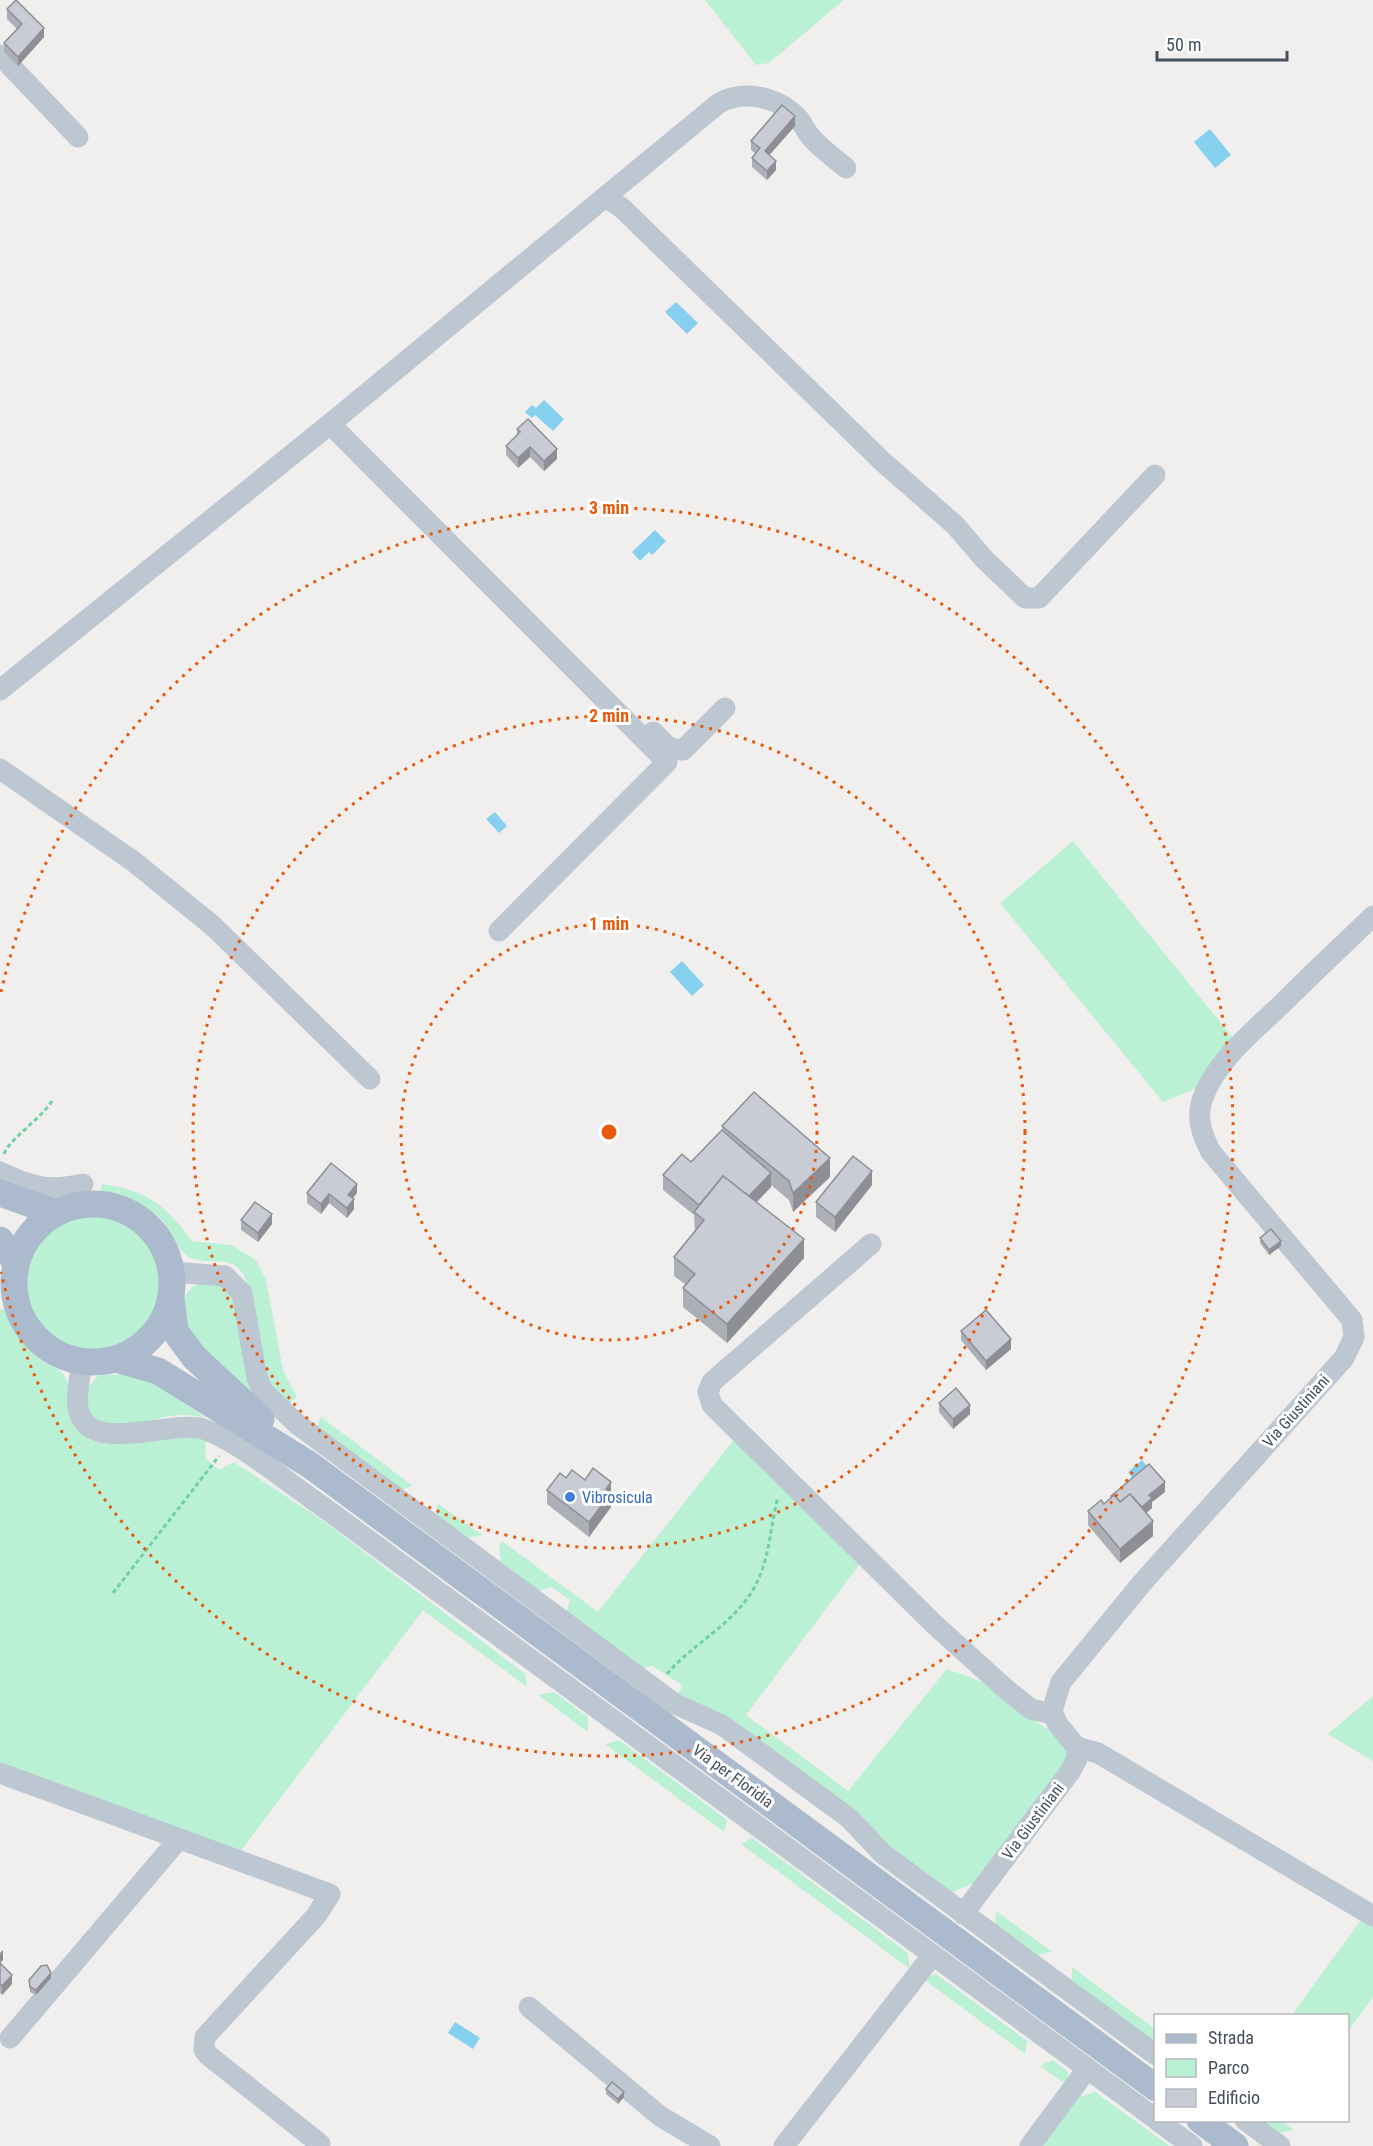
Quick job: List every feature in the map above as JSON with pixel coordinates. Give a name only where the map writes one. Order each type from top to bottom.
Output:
[{"type":"main road","points":[[0,1193],[56,1212]]},
{"type":"main road","points":[[171,1298],[164,1318],[152,1336],[136,1350],[116,1359],[82,1362],[57,1354],[35,1338],[20,1316],[14,1290],[16,1263],[30,1234],[56,1212],[80,1204],[97,1204],[129,1212],[150,1227],[164,1248],[172,1272],[171,1298],[176,1331],[194,1357],[310,1465]]},
{"type":"main road","points":[[0,1240],[16,1263]]},
{"type":"main road","points":[[116,1359],[158,1371],[310,1465]]},
{"type":"main road","name":"Via per Floridia","points":[[310,1465],[1154,2087]]},
{"type":"main road","points":[[1201,2122],[1235,2146]]},
{"type":"street","points":[[0,55],[78,137]]},
{"type":"street","points":[[0,690],[336,420],[719,103],[732,96],[758,97],[784,107],[797,118],[811,137],[846,168]]},
{"type":"street","points":[[605,197],[622,208],[883,462],[955,525],[985,560],[1025,598],[1039,598],[1056,582],[1099,532],[1155,474]]},
{"type":"street","points":[[336,420],[669,748],[683,750],[725,708]]},
{"type":"street","points":[[336,420],[667,762],[499,931]]},
{"type":"street","points":[[0,769],[133,861],[213,926],[370,1079]]},
{"type":"street","name":"Via Giustiniani","points":[[1052,1711],[1061,1682],[1101,1630],[1344,1358],[1354,1337],[1352,1320],[1211,1152],[1202,1134],[1199,1120],[1202,1101],[1219,1068],[1248,1036],[1373,916]]},
{"type":"street","points":[[1,1164],[40,1189],[63,1189],[83,1184]]},
{"type":"street","points":[[871,1244],[712,1382],[708,1392],[712,1406],[935,1625],[1007,1690],[1031,1709],[1044,1713],[1052,1711],[1057,1723],[1077,1747],[1098,1753],[1373,1916]]},
{"type":"street","points":[[172,1272],[225,1276],[242,1293],[257,1378],[263,1391],[297,1424],[675,1704],[722,1725],[741,1738],[849,1818],[883,1854],[1154,2054]]},
{"type":"street","points":[[82,1362],[78,1409],[85,1423],[96,1431],[112,1436],[186,1425],[205,1430],[230,1443],[322,1506],[1154,2119]]},
{"type":"street","name":"Via Giustiniani","points":[[963,1914],[1070,1772],[1077,1759],[1077,1747]]},
{"type":"street","points":[[0,1773],[330,1894],[316,1916],[205,2037],[204,2043],[208,2055],[320,2144]]},
{"type":"street","points":[[10,2038],[178,1840]]},
{"type":"street","points":[[784,2146],[932,1956]]},
{"type":"street","points":[[529,2007],[660,2116],[710,2146]]},
{"type":"street","points":[[1030,2146],[1087,2069]]},
{"type":"street","points":[[1159,2122],[1192,2146]]},
{"type":"street","points":[[1246,2122],[1280,2146]]},
{"type":"path","points":[[1,1164],[6,1149],[42,1117],[52,1101]]},
{"type":"path","points":[[113,1593],[230,1443]]},
{"type":"path","points":[[655,1689],[677,1663],[735,1612],[755,1587],[766,1559],[777,1500],[784,1478]]},
{"type":"green space","points":[[705,0],[844,0],[769,63],[756,65]]},
{"type":"green space","points":[[1073,841],[1234,1039],[1197,1088],[1163,1102],[1000,903]]},
{"type":"green space","points":[[102,1184],[131,1190],[154,1201],[183,1228],[192,1241],[231,1245],[256,1260],[266,1280],[283,1370],[297,1397],[287,1405],[273,1391],[265,1377],[258,1348],[252,1298],[240,1270],[228,1263],[191,1258],[185,1254],[156,1214],[132,1202],[100,1193]]},
{"type":"green space","points":[[94,1214],[120,1220],[143,1234],[157,1257],[163,1283],[157,1309],[143,1332],[120,1346],[94,1352],[68,1346],[45,1332],[31,1309],[25,1283],[31,1257],[45,1234],[68,1220]]},
{"type":"green space","points":[[202,1282],[221,1284],[234,1297],[254,1398],[213,1359],[198,1342],[187,1324],[183,1307],[187,1293]]},
{"type":"green space","points":[[8,1308],[25,1344],[35,1356],[60,1371],[66,1379],[71,1420],[84,1436],[96,1442],[109,1444],[179,1433],[206,1438],[205,1458],[219,1470],[234,1462],[322,1520],[525,1674],[527,1687],[423,1610],[239,1853],[0,1768],[0,1310]]},
{"type":"green space","points":[[128,1374],[158,1386],[206,1418],[178,1415],[120,1424],[99,1421],[89,1409],[87,1388],[99,1375]]},
{"type":"green space","points":[[321,1417],[413,1486],[400,1490],[317,1427]]},
{"type":"green space","points":[[736,1437],[862,1561],[746,1715],[848,1791],[947,1669],[988,1684],[1023,1713],[1061,1738],[1069,1758],[983,1879],[948,1894],[678,1694],[682,1685],[651,1665],[643,1669],[566,1613],[570,1600],[552,1587],[537,1591],[501,1563],[499,1548],[502,1541],[598,1612]]},
{"type":"green space","points":[[438,1504],[482,1535],[465,1539],[435,1517]]},
{"type":"green space","points":[[554,1692],[588,1717],[588,1732],[538,1695]]},
{"type":"green space","points":[[1373,1696],[1373,1761],[1328,1734]]},
{"type":"green space","points":[[619,1740],[727,1820],[724,1832],[605,1744]]},
{"type":"green space","points":[[752,1838],[908,1953],[910,1969],[741,1844]]},
{"type":"green space","points":[[996,1911],[1052,1952],[1037,1955],[995,1925]]},
{"type":"green space","points":[[1364,1916],[1373,1922],[1373,1997],[1349,2030],[1349,2014],[1292,2014]]},
{"type":"green space","points":[[1072,1967],[1154,2028],[1154,2041],[1072,1981]]},
{"type":"green space","points":[[936,1974],[1027,2041],[1025,2054],[922,1978]]},
{"type":"green space","points":[[1053,2060],[1068,2072],[1067,2085],[1040,2066]]},
{"type":"green space","points":[[1095,2092],[1170,2146],[1039,2146],[1079,2097]]},
{"type":"green space","points":[[1266,2122],[1282,2122],[1294,2130],[1278,2133]]},
{"type":"water","points":[[1210,129],[1231,155],[1215,168],[1194,142]]},
{"type":"water","points":[[676,302],[698,323],[687,334],[665,312]]},
{"type":"water","points":[[544,400],[564,419],[553,431],[535,415],[532,418],[525,412],[532,405],[536,408]]},
{"type":"water","points":[[655,530],[666,541],[652,555],[649,552],[640,561],[632,552]]},
{"type":"water","points":[[495,812],[507,826],[499,833],[486,819]]},
{"type":"water","points":[[682,961],[704,985],[692,996],[670,972]]},
{"type":"water","points":[[1142,1460],[1150,1470],[1135,1481],[1128,1472]]},
{"type":"water","points":[[455,2022],[480,2038],[473,2049],[448,2033]]},
{"type":"building","points":[[16,0],[44,28],[18,57],[4,43],[22,24],[7,9]]},
{"type":"building","points":[[782,105],[795,116],[765,151],[776,161],[767,171],[752,158],[760,148],[751,141]]},
{"type":"building","points":[[528,419],[557,449],[544,461],[530,447],[518,458],[506,446],[520,432],[517,429]]},
{"type":"building","points":[[754,1092],[830,1158],[793,1193],[789,1181],[722,1126]]},
{"type":"building","points":[[722,1130],[771,1173],[749,1196],[723,1176],[699,1205],[663,1175],[682,1154],[691,1162]]},
{"type":"building","points":[[853,1156],[872,1171],[835,1217],[816,1202]]},
{"type":"building","points":[[331,1163],[357,1184],[348,1195],[354,1199],[347,1208],[329,1194],[321,1204],[307,1193]]},
{"type":"building","points":[[723,1176],[804,1239],[727,1324],[683,1288],[695,1274],[674,1257],[704,1220],[694,1212]]},
{"type":"building","points":[[255,1202],[272,1214],[258,1233],[241,1220]]},
{"type":"building","points":[[1271,1229],[1281,1241],[1269,1250],[1260,1238]]},
{"type":"building","points":[[986,1310],[1011,1339],[986,1361],[961,1331]]},
{"type":"building","points":[[956,1388],[970,1405],[953,1419],[939,1403]]},
{"type":"building","points":[[1149,1464],[1165,1482],[1149,1495],[1152,1498],[1142,1507],[1130,1494],[1120,1502],[1114,1495],[1111,1496]]},
{"type":"building","points":[[593,1468],[611,1482],[606,1489],[611,1493],[589,1522],[547,1490],[560,1473],[566,1478],[572,1470],[585,1480]]},
{"type":"building","points":[[1130,1494],[1153,1521],[1120,1549],[1088,1511],[1101,1500],[1104,1504],[1114,1495],[1120,1502]]},
{"type":"building","points":[[0,1963],[12,1975],[2,1986],[0,1984]]},
{"type":"building","points":[[47,1965],[51,1973],[36,1990],[30,1987],[29,1980],[41,1966]]},
{"type":"building","points":[[612,2082],[624,2092],[618,2099],[606,2089]]},
{"type":"place","name":"Vibrosicula","points":[[570,1497]]}]
